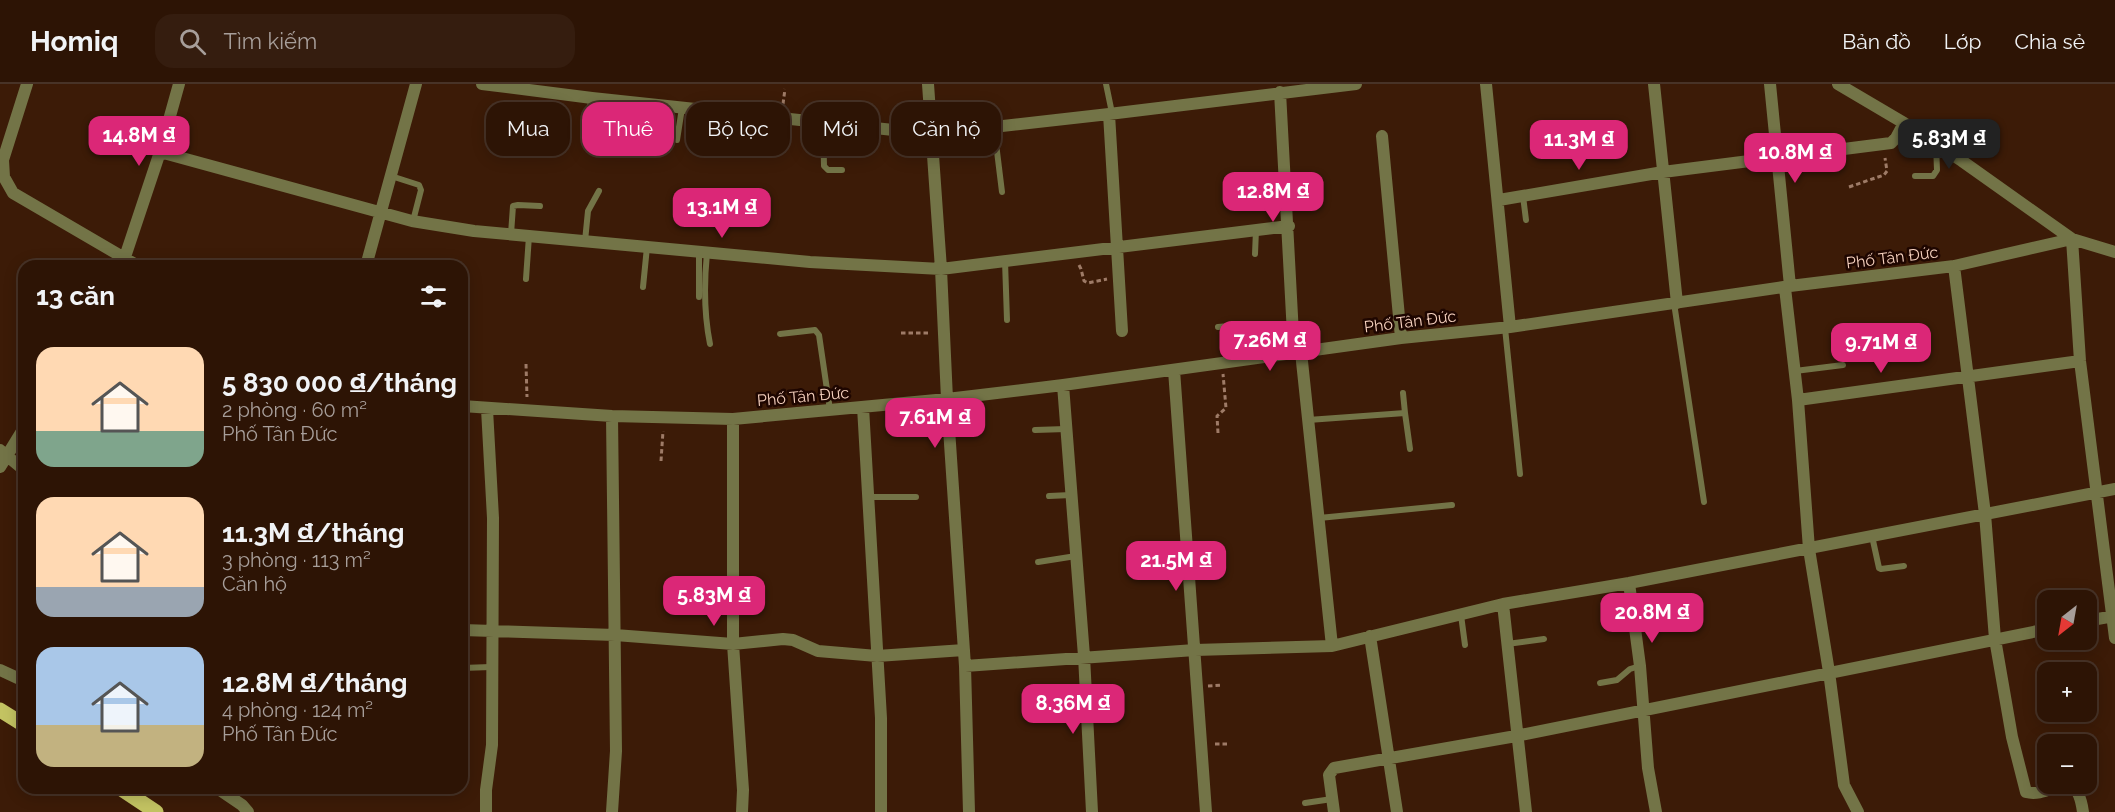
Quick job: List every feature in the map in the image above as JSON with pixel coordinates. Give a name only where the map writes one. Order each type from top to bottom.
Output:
[{"type":"main road","points":[[0,710],[18,721]]},
{"type":"main road","points":[[129,794],[156,812]]},
{"type":"street","points":[[27,84],[3,160],[2,180],[13,193],[120,260]]},
{"type":"street","points":[[124,260],[160,152],[179,84]]},
{"type":"street","points":[[368,260],[416,84]]},
{"type":"street","points":[[482,84],[802,120]]},
{"type":"street","points":[[928,84],[929,102]]},
{"type":"street","points":[[1001,126],[1111,114],[1280,88],[1356,84]]},
{"type":"street","points":[[1486,84],[1499,200],[1508,328]]},
{"type":"street","points":[[1654,84],[1676,303]]},
{"type":"street","points":[[1770,84],[1809,549],[1844,784],[1858,812]]},
{"type":"street","points":[[1838,84],[1936,144],[2072,239],[2115,252]]},
{"type":"street","points":[[1280,88],[1298,353],[1308,420],[1332,646]]},
{"type":"street","points":[[1111,114],[1122,331]]},
{"type":"street","points":[[1499,200],[1663,172],[1891,143],[1904,123]]},
{"type":"street","points":[[1382,136],[1401,338]]},
{"type":"street","points":[[160,152],[412,221],[474,231],[810,261],[941,269],[1289,226]]},
{"type":"street","points":[[933,156],[965,666],[969,812]]},
{"type":"street","points":[[2072,239],[2080,361],[2115,638]]},
{"type":"street","name":"Phố Tân Đức","points":[[468,407],[612,416],[733,419],[947,399],[1063,386],[1401,338],[1508,328],[1788,287],[1954,266],[2072,239]]},
{"type":"street","points":[[1954,266],[1985,514],[1995,639],[2012,737],[2026,792],[2032,793],[2064,784],[2073,787],[2080,796],[2083,812]]},
{"type":"street","points":[[1798,400],[2080,361]]},
{"type":"street","points":[[1174,370],[1206,812]]},
{"type":"street","points":[[1063,386],[1084,656],[1092,812]]},
{"type":"street","points":[[863,407],[881,718],[881,812]]},
{"type":"street","points":[[486,812],[486,790],[492,745],[493,630],[492,518],[487,409]]},
{"type":"street","points":[[612,416],[616,751],[612,812]]},
{"type":"street","points":[[733,419],[733,644],[743,790],[742,812]]},
{"type":"street","points":[[18,436],[2,458],[18,467]]},
{"type":"street","points":[[965,666],[1084,656],[1332,646],[1503,604],[1629,583],[2115,489]]},
{"type":"street","points":[[1629,583],[1640,666],[1648,768],[1656,812]]},
{"type":"street","points":[[1503,604],[1526,812]]},
{"type":"street","points":[[2097,619],[2113,616]]},
{"type":"street","points":[[468,630],[615,635],[733,644],[793,640],[819,651],[877,656],[964,650]]},
{"type":"street","points":[[1333,806],[1329,775],[1334,768],[1516,736],[2037,631]]},
{"type":"street","points":[[1370,636],[1397,812]]},
{"type":"street","points":[[0,670],[18,678]]},
{"type":"street","points":[[224,794],[244,810]]},
{"type":"lane","points":[[1106,84],[1111,114]]},
{"type":"lane","points":[[591,102],[592,98]]},
{"type":"lane","points":[[677,140],[682,108]]},
{"type":"lane","points":[[1915,176],[1933,176],[1937,170],[1936,144]]},
{"type":"lane","points":[[824,156],[824,166],[828,170],[842,170]]},
{"type":"lane","points":[[998,156],[1002,192]]},
{"type":"lane","points":[[390,176],[419,184],[421,190],[412,221]]},
{"type":"lane","points":[[585,241],[588,211],[599,191]]},
{"type":"lane","points":[[1523,196],[1526,220]]},
{"type":"lane","points":[[511,234],[513,206],[518,204],[540,206]]},
{"type":"lane","points":[[1256,230],[1256,254]]},
{"type":"lane","points":[[526,279],[529,236]]},
{"type":"lane","points":[[643,287],[647,247]]},
{"type":"lane","points":[[699,297],[703,252]]},
{"type":"lane","points":[[703,252],[707,330],[710,344]]},
{"type":"lane","points":[[1005,261],[1006,320]]},
{"type":"lane","points":[[1676,303],[1704,502]]},
{"type":"lane","points":[[1218,327],[1229,326],[1232,329],[1228,362]]},
{"type":"lane","points":[[1508,328],[1520,474]]},
{"type":"lane","points":[[780,334],[815,330],[819,335],[830,410]]},
{"type":"lane","points":[[1795,371],[1843,365]]},
{"type":"lane","points":[[1403,393],[1410,449]]},
{"type":"lane","points":[[1308,420],[1405,413]]},
{"type":"lane","points":[[1035,430],[1066,429]]},
{"type":"lane","points":[[1049,496],[1071,495]]},
{"type":"lane","points":[[870,497],[916,497]]},
{"type":"lane","points":[[1318,518],[1452,505]]},
{"type":"lane","points":[[1872,536],[1879,568],[1904,566]]},
{"type":"lane","points":[[1038,562],[1076,556]]},
{"type":"lane","points":[[1461,614],[1465,645]]},
{"type":"lane","points":[[1507,644],[1544,639]]},
{"type":"lane","points":[[1600,683],[1617,680],[1630,669],[1640,666]]},
{"type":"lane","points":[[468,668],[491,668]]},
{"type":"lane","points":[[1305,803],[1333,806]]},
{"type":"path","points":[[1849,187],[1884,175],[1887,171],[1884,144]]},
{"type":"path","points":[[1071,266],[1078,265],[1082,269],[1084,281],[1088,284],[1118,276]]},
{"type":"path","points":[[901,333],[944,333]]},
{"type":"path","points":[[1218,433],[1217,416],[1226,408],[1228,362]]},
{"type":"path","points":[[526,363],[527,411]]},
{"type":"path","points":[[661,460],[664,417]]}]
